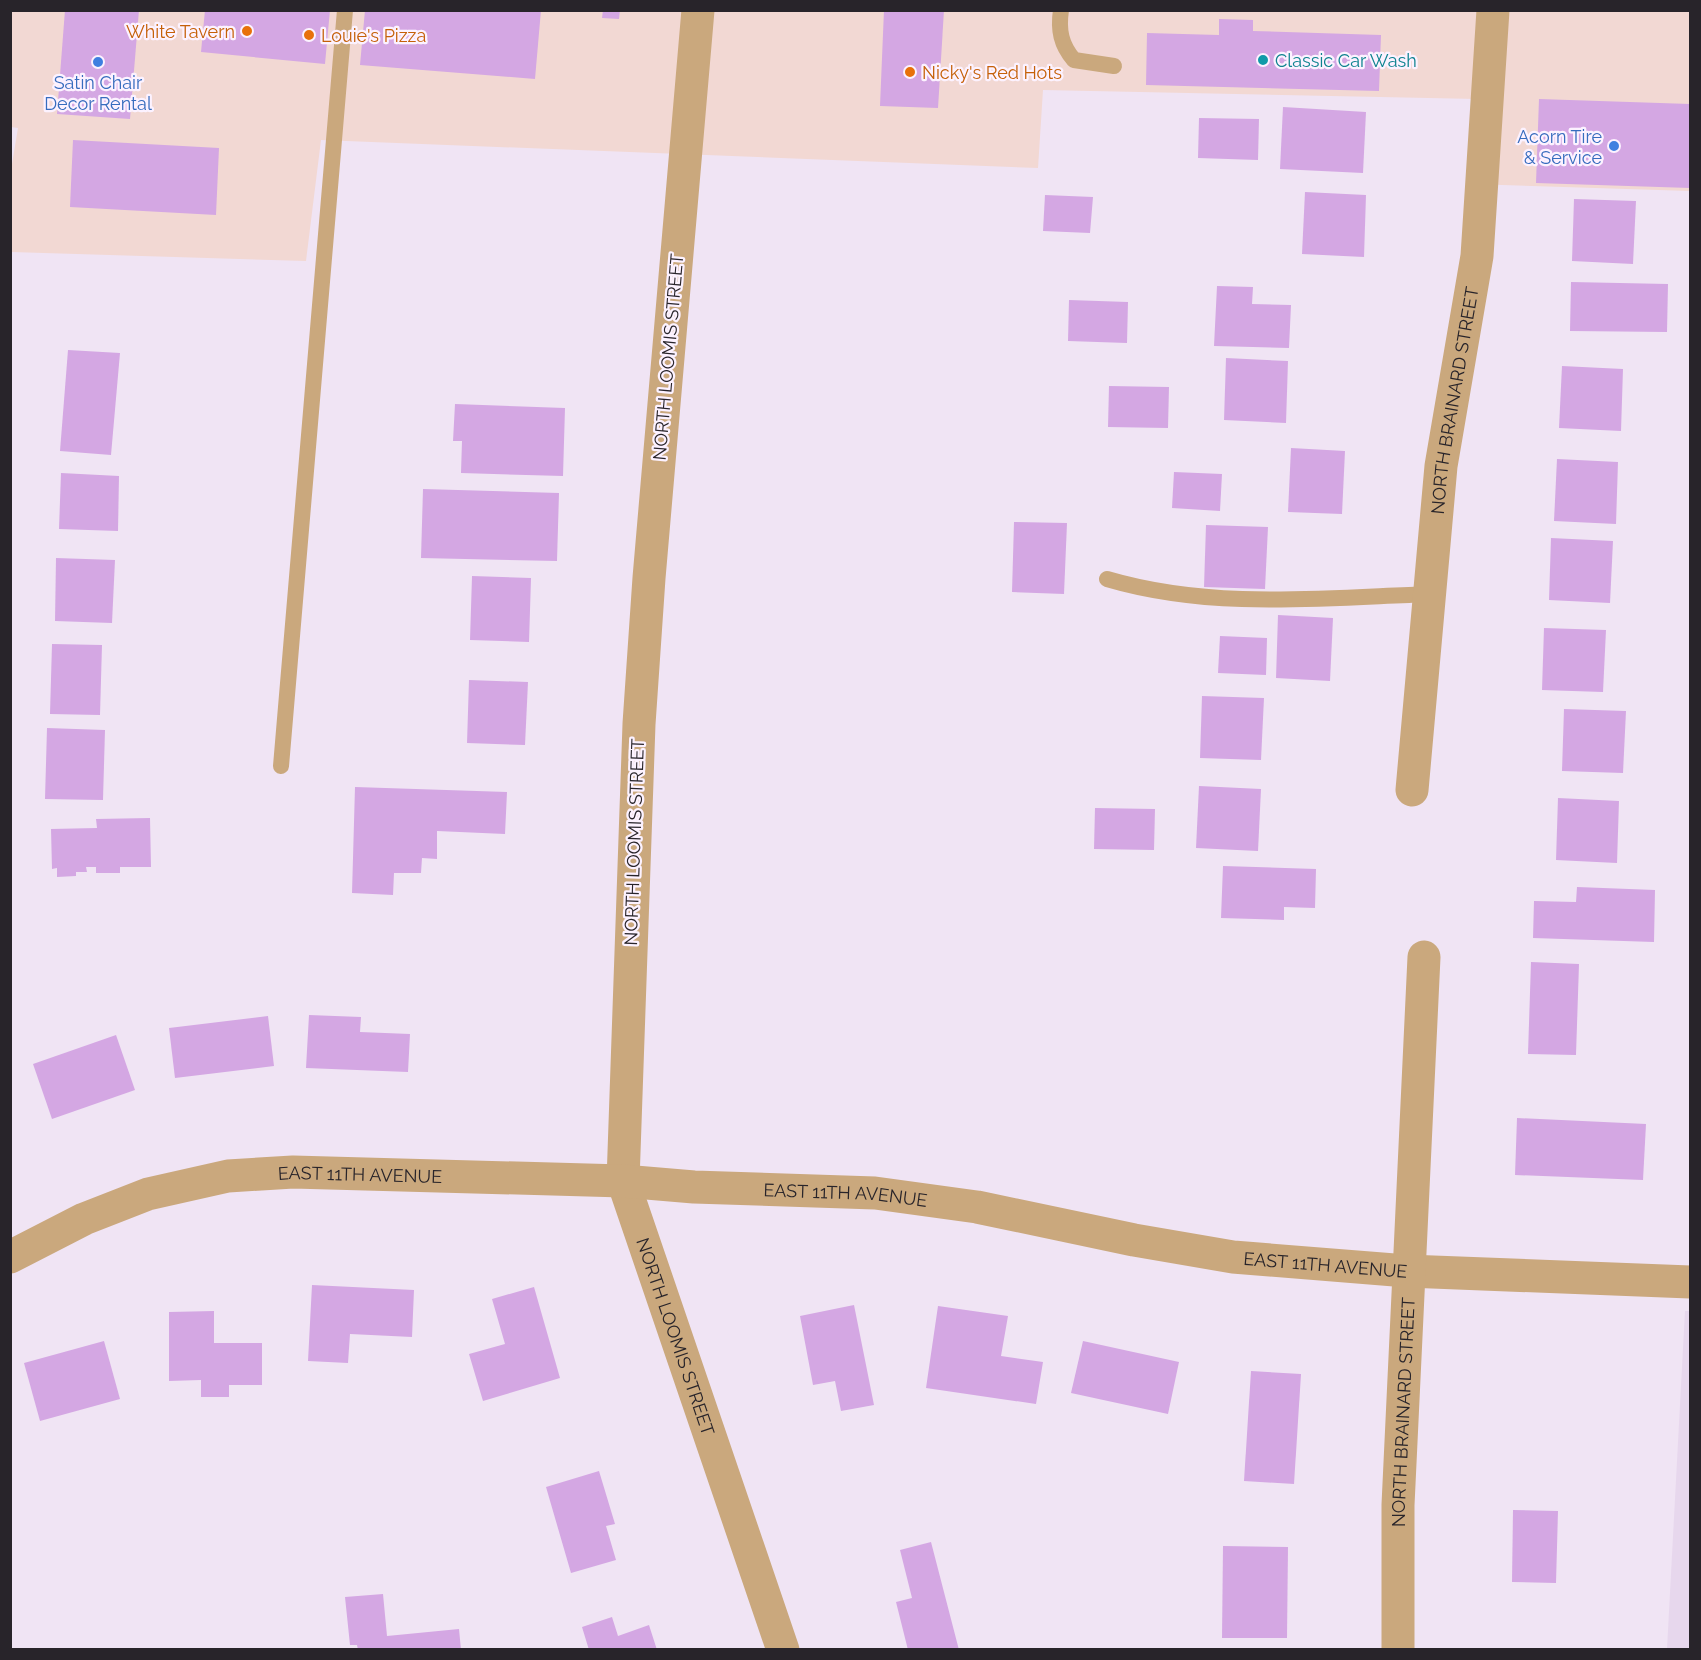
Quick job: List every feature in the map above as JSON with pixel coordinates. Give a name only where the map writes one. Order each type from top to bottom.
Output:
[{"type":"street","name":"NORTH LOOMIS STREET","points":[[698,10],[649,578],[639,724],[623,1181],[783,1650]]},
{"type":"street","name":"NORTH BRAINARD STREET","points":[[1412,790],[1441,466],[1477,256],[1493,10]]},
{"type":"street","name":"NORTH BRAINARD STREET","points":[[1398,1650],[1398,1505],[1407,1271],[1424,957]]},
{"type":"street","name":"EAST 11TH AVENUE","points":[[10,1257],[84,1220],[148,1194],[228,1176],[293,1172],[623,1181],[694,1187],[875,1192],[976,1207],[1134,1240],[1233,1257],[1407,1271],[1690,1282]]},
{"type":"lane","points":[[281,766],[345,10]]},
{"type":"lane","points":[[1061,10],[1060,36],[1065,50],[1074,60],[1114,66]]},
{"type":"lane","points":[[1107,579],[1142,589],[1225,600],[1430,594]]},
{"type":"shaded area","points":[[11,11],[1690,11],[1690,191],[1470,184],[1477,99],[1043,90],[1038,168],[321,140],[306,261],[11,252],[11,170],[18,128],[11,127]]},
{"type":"shaded area","points":[[1685,1311],[1690,1311],[1690,1649],[1667,1649]]},
{"type":"building","name":"Satin Chair Decor Rental","points":[[65,10],[139,10],[130,119],[57,114]]},
{"type":"building","name":"White Tavern","points":[[205,10],[330,10],[325,64],[201,52]]},
{"type":"building","points":[[365,10],[541,10],[535,79],[360,65]]},
{"type":"building","points":[[603,10],[620,10],[619,19],[602,18]]},
{"type":"building","name":"Nicky's Red Hots","points":[[884,10],[944,10],[938,108],[880,106]]},
{"type":"building","name":"Classic Car Wash","points":[[1219,19],[1253,20],[1253,31],[1381,35],[1379,91],[1146,85],[1147,33],[1219,35]]},
{"type":"building","name":"Acorn Tire & Service","points":[[1539,99],[1690,104],[1690,188],[1536,183]]},
{"type":"building","points":[[1283,107],[1366,112],[1363,173],[1280,169]]},
{"type":"building","points":[[1199,118],[1259,119],[1258,160],[1198,158]]},
{"type":"building","points":[[73,140],[219,148],[216,215],[70,207]]},
{"type":"building","points":[[1305,192],[1366,195],[1364,257],[1302,254]]},
{"type":"building","points":[[1045,195],[1093,197],[1090,233],[1043,231]]},
{"type":"building","points":[[1574,199],[1636,201],[1633,264],[1572,261]]},
{"type":"building","points":[[1571,282],[1668,284],[1667,332],[1570,331]]},
{"type":"building","points":[[1217,286],[1253,287],[1252,304],[1291,305],[1289,348],[1214,346]]},
{"type":"building","points":[[1069,300],[1128,302],[1127,343],[1068,341]]},
{"type":"building","points":[[68,350],[120,353],[111,455],[60,451]]},
{"type":"building","points":[[1226,358],[1288,361],[1286,423],[1224,420]]},
{"type":"building","points":[[1562,366],[1623,369],[1621,431],[1559,428]]},
{"type":"building","points":[[1109,386],[1169,387],[1168,428],[1108,427]]},
{"type":"building","points":[[455,404],[565,408],[563,476],[461,473],[462,441],[453,441]]},
{"type":"building","points":[[1291,448],[1345,451],[1342,514],[1288,512]]},
{"type":"building","points":[[1557,459],[1618,462],[1616,524],[1554,521]]},
{"type":"building","points":[[1174,472],[1222,474],[1220,511],[1172,508]]},
{"type":"building","points":[[61,473],[119,476],[118,531],[59,529]]},
{"type":"building","points":[[423,489],[559,493],[557,561],[421,558]]},
{"type":"building","points":[[1014,522],[1067,523],[1064,594],[1012,592]]},
{"type":"building","points":[[1206,525],[1268,527],[1265,589],[1204,587]]},
{"type":"building","points":[[1551,538],[1613,541],[1610,603],[1549,600]]},
{"type":"building","points":[[56,558],[115,560],[112,623],[55,621]]},
{"type":"building","points":[[472,576],[531,578],[529,642],[470,640]]},
{"type":"building","points":[[1278,615],[1333,618],[1330,681],[1276,678]]},
{"type":"building","points":[[1544,628],[1606,630],[1603,692],[1542,690]]},
{"type":"building","points":[[1220,636],[1267,638],[1266,675],[1218,673]]},
{"type":"building","points":[[52,644],[102,645],[100,715],[50,714]]},
{"type":"building","points":[[469,680],[528,682],[525,745],[467,743]]},
{"type":"building","points":[[1202,696],[1264,698],[1261,760],[1200,758]]},
{"type":"building","points":[[1564,709],[1626,711],[1623,773],[1562,771]]},
{"type":"building","points":[[47,728],[105,730],[103,800],[45,799]]},
{"type":"building","points":[[1199,786],[1261,789],[1258,851],[1196,848]]},
{"type":"building","points":[[355,787],[507,792],[505,834],[437,831],[437,859],[422,858],[421,873],[394,873],[393,895],[352,893]]},
{"type":"building","points":[[1558,798],[1619,801],[1617,863],[1556,860]]},
{"type":"building","points":[[1095,808],[1155,809],[1154,850],[1094,849]]},
{"type":"building","points":[[150,818],[151,867],[120,867],[120,873],[96,873],[96,867],[86,867],[87,872],[76,872],[76,876],[57,877],[57,868],[52,869],[51,829],[97,828],[96,819]]},
{"type":"building","points":[[1223,866],[1316,869],[1315,908],[1284,907],[1284,920],[1221,918]]},
{"type":"building","points":[[1577,887],[1655,890],[1654,942],[1533,938],[1534,901],[1576,902]]},
{"type":"building","points":[[1531,962],[1579,964],[1576,1055],[1528,1054]]},
{"type":"building","points":[[309,1015],[361,1017],[360,1032],[410,1034],[408,1072],[306,1068]]},
{"type":"building","points":[[268,1016],[274,1066],[175,1078],[169,1028]]},
{"type":"building","points":[[116,1035],[135,1090],[52,1119],[33,1064]]},
{"type":"building","points":[[1517,1118],[1646,1124],[1643,1180],[1515,1175]]},
{"type":"building","points":[[312,1285],[414,1290],[412,1337],[350,1334],[348,1363],[308,1361]]},
{"type":"building","points":[[534,1287],[560,1378],[483,1401],[469,1354],[505,1344],[492,1299]]},
{"type":"building","points":[[854,1305],[874,1405],[841,1411],[835,1381],[813,1385],[800,1316]]},
{"type":"building","points":[[938,1306],[1008,1316],[1001,1356],[1043,1362],[1036,1404],[926,1388]]},
{"type":"building","points":[[214,1311],[214,1343],[262,1343],[262,1385],[229,1385],[229,1397],[201,1397],[201,1380],[169,1381],[169,1312]]},
{"type":"building","points":[[104,1341],[120,1399],[40,1421],[24,1363]]},
{"type":"building","points":[[1083,1341],[1179,1362],[1168,1414],[1071,1393]]},
{"type":"building","points":[[1251,1371],[1301,1374],[1294,1484],[1244,1481]]},
{"type":"building","points":[[599,1471],[615,1524],[606,1526],[616,1560],[571,1573],[546,1487]]},
{"type":"building","points":[[1513,1510],[1558,1511],[1556,1583],[1512,1582]]},
{"type":"building","points":[[931,1542],[959,1650],[908,1650],[896,1602],[912,1598],[900,1550]]},
{"type":"building","points":[[1223,1546],[1288,1547],[1287,1638],[1222,1638]]},
{"type":"building","points":[[383,1594],[387,1636],[459,1629],[461,1650],[358,1650],[357,1645],[350,1645],[345,1597]]},
{"type":"building","points":[[612,1617],[618,1636],[649,1625],[657,1650],[589,1650],[582,1627]]},
{"type":"place","name":"White Tavern","points":[[247,31]]},
{"type":"place","name":"Louie's Pizza","points":[[309,35]]},
{"type":"place","name":"Classic Car Wash","points":[[1263,60]]},
{"type":"place","name":"Satin Chair Decor Rental","points":[[98,62]]},
{"type":"place","name":"Nicky's Red Hots","points":[[910,72]]},
{"type":"place","name":"Acorn Tire & Service","points":[[1614,146]]}]
